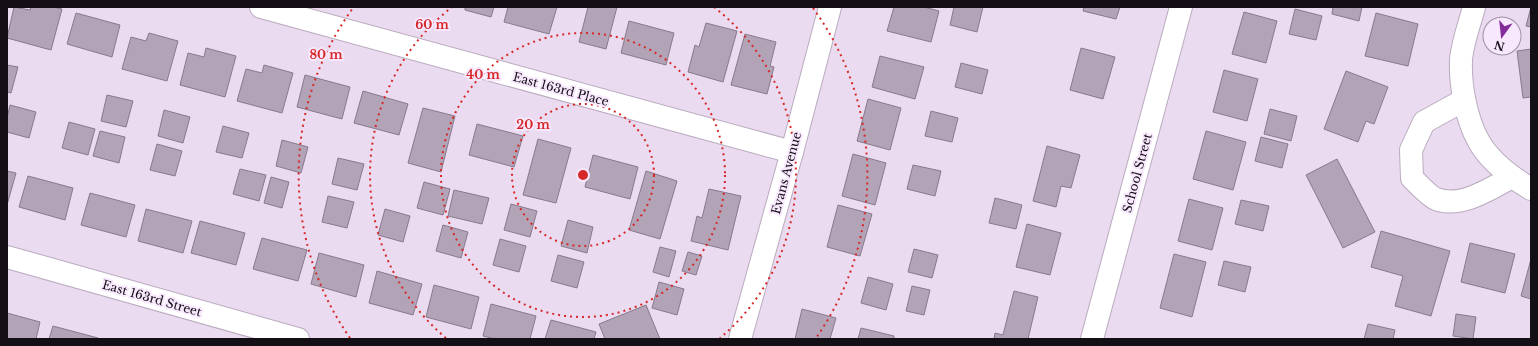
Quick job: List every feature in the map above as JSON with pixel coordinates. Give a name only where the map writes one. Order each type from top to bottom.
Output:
[{"type":"street","name":"East 163rd Place","points":[[261,7],[792,152]]},
{"type":"street","name":"Evans Avenue","points":[[740,339],[792,152],[830,7]]},
{"type":"street","name":"School Street","points":[[1092,339],[1181,7]]},
{"type":"street","points":[[1474,7],[1461,60],[1464,100],[1478,141],[1493,160],[1512,177],[1531,189]]},
{"type":"street","points":[[1464,100],[1424,122],[1411,150],[1412,178],[1436,198],[1450,201],[1464,200],[1512,177]]},
{"type":"street","name":"East 163rd Street","points":[[7,257],[298,339]]},
{"type":"building","points":[[14,7],[30,10],[31,7],[53,7],[62,9],[51,50],[7,38]]},
{"type":"building","points":[[465,7],[494,7],[491,17],[465,10]]},
{"type":"building","points":[[508,7],[557,7],[549,34],[504,22]]},
{"type":"building","points":[[588,7],[617,7],[606,49],[579,42]]},
{"type":"building","points":[[894,7],[924,7],[939,11],[931,42],[887,31]]},
{"type":"building","points":[[954,7],[983,7],[977,32],[950,25]]},
{"type":"building","points":[[1084,7],[1120,7],[1116,19],[1083,11]]},
{"type":"building","points":[[1333,7],[1362,7],[1359,21],[1332,14]]},
{"type":"building","points":[[1531,7],[1531,27],[1526,26]]},
{"type":"building","points":[[1295,9],[1322,16],[1316,40],[1289,34]]},
{"type":"building","points":[[1244,12],[1277,21],[1266,63],[1232,54]]},
{"type":"building","points":[[76,13],[120,25],[112,57],[67,44]]},
{"type":"building","points":[[1376,13],[1418,24],[1408,66],[1365,56]]},
{"type":"building","points":[[629,21],[674,33],[666,65],[621,53]]},
{"type":"building","points":[[706,23],[737,31],[723,82],[688,72],[695,45],[699,47]]},
{"type":"building","points":[[149,33],[178,41],[167,81],[122,69],[131,37],[146,41]]},
{"type":"building","points":[[745,34],[776,42],[770,66],[774,67],[767,94],[731,85]]},
{"type":"building","points":[[206,48],[236,56],[225,97],[180,85],[188,53],[204,57]]},
{"type":"building","points":[[1081,48],[1115,57],[1103,99],[1070,90]]},
{"type":"building","points":[[1531,49],[1531,97],[1523,98],[1518,56],[1522,56],[1522,50]]},
{"type":"building","points":[[880,56],[924,67],[915,99],[872,87]]},
{"type":"building","points":[[961,63],[988,70],[982,94],[955,87]]},
{"type":"building","points":[[7,65],[18,67],[11,93],[7,92]]},
{"type":"building","points":[[264,65],[293,73],[282,113],[237,101],[246,69],[262,73]]},
{"type":"building","points":[[1224,70],[1258,79],[1247,121],[1213,112]]},
{"type":"building","points":[[1346,71],[1388,87],[1374,124],[1366,121],[1358,142],[1324,129]]},
{"type":"building","points":[[305,75],[350,87],[342,119],[297,107]]},
{"type":"building","points":[[363,91],[408,104],[399,135],[354,123]]},
{"type":"building","points":[[107,95],[133,101],[126,127],[101,121]]},
{"type":"building","points":[[868,99],[901,108],[890,150],[857,141]]},
{"type":"building","points":[[10,105],[36,112],[29,138],[7,132],[7,118]]},
{"type":"building","points":[[423,108],[455,116],[441,172],[408,163]]},
{"type":"building","points":[[1270,109],[1297,116],[1291,141],[1264,134]]},
{"type":"building","points":[[164,110],[190,117],[183,143],[158,136]]},
{"type":"building","points":[[931,111],[958,118],[952,142],[925,136]]},
{"type":"building","points":[[69,122],[95,129],[88,155],[62,148]]},
{"type":"building","points":[[477,124],[523,136],[514,167],[469,155]]},
{"type":"building","points":[[223,126],[249,133],[242,158],[216,152]]},
{"type":"building","points":[[100,131],[125,137],[119,163],[93,156]]},
{"type":"building","points":[[1206,131],[1246,142],[1233,190],[1193,179]]},
{"type":"building","points":[[1261,137],[1288,144],[1282,168],[1255,161]]},
{"type":"building","points":[[538,139],[571,148],[556,203],[523,195]]},
{"type":"building","points":[[282,140],[308,147],[301,173],[276,166]]},
{"type":"building","points":[[157,144],[182,151],[175,176],[150,170]]},
{"type":"building","points":[[1047,146],[1080,155],[1071,188],[1061,186],[1056,207],[1033,201]]},
{"type":"building","points":[[853,154],[886,163],[875,205],[842,196]]},
{"type":"building","points":[[593,155],[638,167],[630,199],[585,187]]},
{"type":"building","points":[[338,158],[364,164],[357,190],[332,184]]},
{"type":"building","points":[[1337,159],[1375,232],[1343,248],[1306,175]]},
{"type":"building","points":[[913,165],[941,171],[935,196],[907,189]]},
{"type":"building","points":[[240,169],[266,175],[259,201],[233,194]]},
{"type":"building","points":[[7,171],[16,173],[7,205]]},
{"type":"building","points":[[646,171],[677,181],[660,239],[629,230]]},
{"type":"building","points":[[28,176],[73,188],[65,220],[19,207]]},
{"type":"building","points":[[271,177],[289,182],[282,208],[264,203]]},
{"type":"building","points":[[424,182],[450,189],[443,215],[417,208]]},
{"type":"building","points":[[709,189],[741,196],[728,250],[691,241],[697,216],[702,218]]},
{"type":"building","points":[[454,190],[489,198],[482,224],[448,216]]},
{"type":"building","points":[[90,193],[135,205],[126,237],[81,225]]},
{"type":"building","points":[[328,196],[354,202],[347,228],[322,222]]},
{"type":"building","points":[[995,198],[1022,205],[1016,229],[989,223]]},
{"type":"building","points":[[1189,199],[1223,208],[1212,250],[1178,241]]},
{"type":"building","points":[[1241,200],[1269,206],[1263,231],[1235,224]]},
{"type":"building","points":[[511,204],[537,211],[530,237],[504,230]]},
{"type":"building","points":[[838,205],[872,214],[860,256],[827,247]]},
{"type":"building","points":[[146,209],[192,221],[183,253],[138,241]]},
{"type":"building","points":[[385,209],[410,216],[403,242],[378,235]]},
{"type":"building","points":[[568,220],[593,227],[587,253],[561,246]]},
{"type":"building","points":[[200,221],[245,233],[236,265],[191,253]]},
{"type":"building","points":[[1027,224],[1061,233],[1050,275],[1016,267]]},
{"type":"building","points":[[443,225],[468,232],[461,258],[436,251]]},
{"type":"building","points":[[1381,231],[1450,251],[1431,316],[1395,306],[1403,276],[1371,267]]},
{"type":"building","points":[[262,238],[307,250],[298,281],[253,269]]},
{"type":"building","points":[[500,239],[526,246],[519,272],[493,265]]},
{"type":"building","points":[[1470,243],[1515,254],[1505,293],[1461,282]]},
{"type":"building","points":[[660,247],[676,251],[669,277],[653,272]]},
{"type":"building","points":[[914,249],[938,255],[932,278],[908,272]]},
{"type":"building","points":[[688,252],[702,256],[696,275],[682,271]]},
{"type":"building","points":[[319,253],[364,265],[356,297],[311,284]]},
{"type":"building","points":[[1174,254],[1206,262],[1192,317],[1160,308]]},
{"type":"building","points":[[558,255],[584,262],[577,288],[551,281]]},
{"type":"building","points":[[1531,259],[1531,299],[1521,296]]},
{"type":"building","points":[[1224,261],[1251,267],[1245,292],[1218,285]]},
{"type":"building","points":[[377,271],[422,284],[413,315],[369,303]]},
{"type":"building","points":[[868,277],[893,284],[886,310],[861,303]]},
{"type":"building","points":[[659,282],[684,289],[677,315],[652,308]]},
{"type":"building","points":[[434,285],[479,297],[471,329],[426,317]]},
{"type":"building","points":[[912,286],[930,290],[924,315],[906,311]]},
{"type":"building","points":[[1014,291],[1038,297],[1028,339],[994,339],[995,333],[1003,335]]},
{"type":"building","points":[[491,304],[536,316],[530,339],[495,339],[483,336]]},
{"type":"building","points":[[646,305],[660,339],[605,339],[599,324]]},
{"type":"building","points":[[802,309],[836,318],[830,339],[795,339]]},
{"type":"building","points":[[7,313],[40,322],[36,339],[7,339]]},
{"type":"building","points":[[1456,314],[1476,317],[1473,339],[1453,336]]},
{"type":"building","points":[[551,320],[596,332],[594,339],[545,339]]},
{"type":"building","points":[[1368,324],[1395,330],[1393,339],[1364,339]]},
{"type":"building","points":[[53,326],[98,338],[98,339],[49,339]]},
{"type":"building","points":[[861,328],[894,336],[894,339],[858,339]]}]
